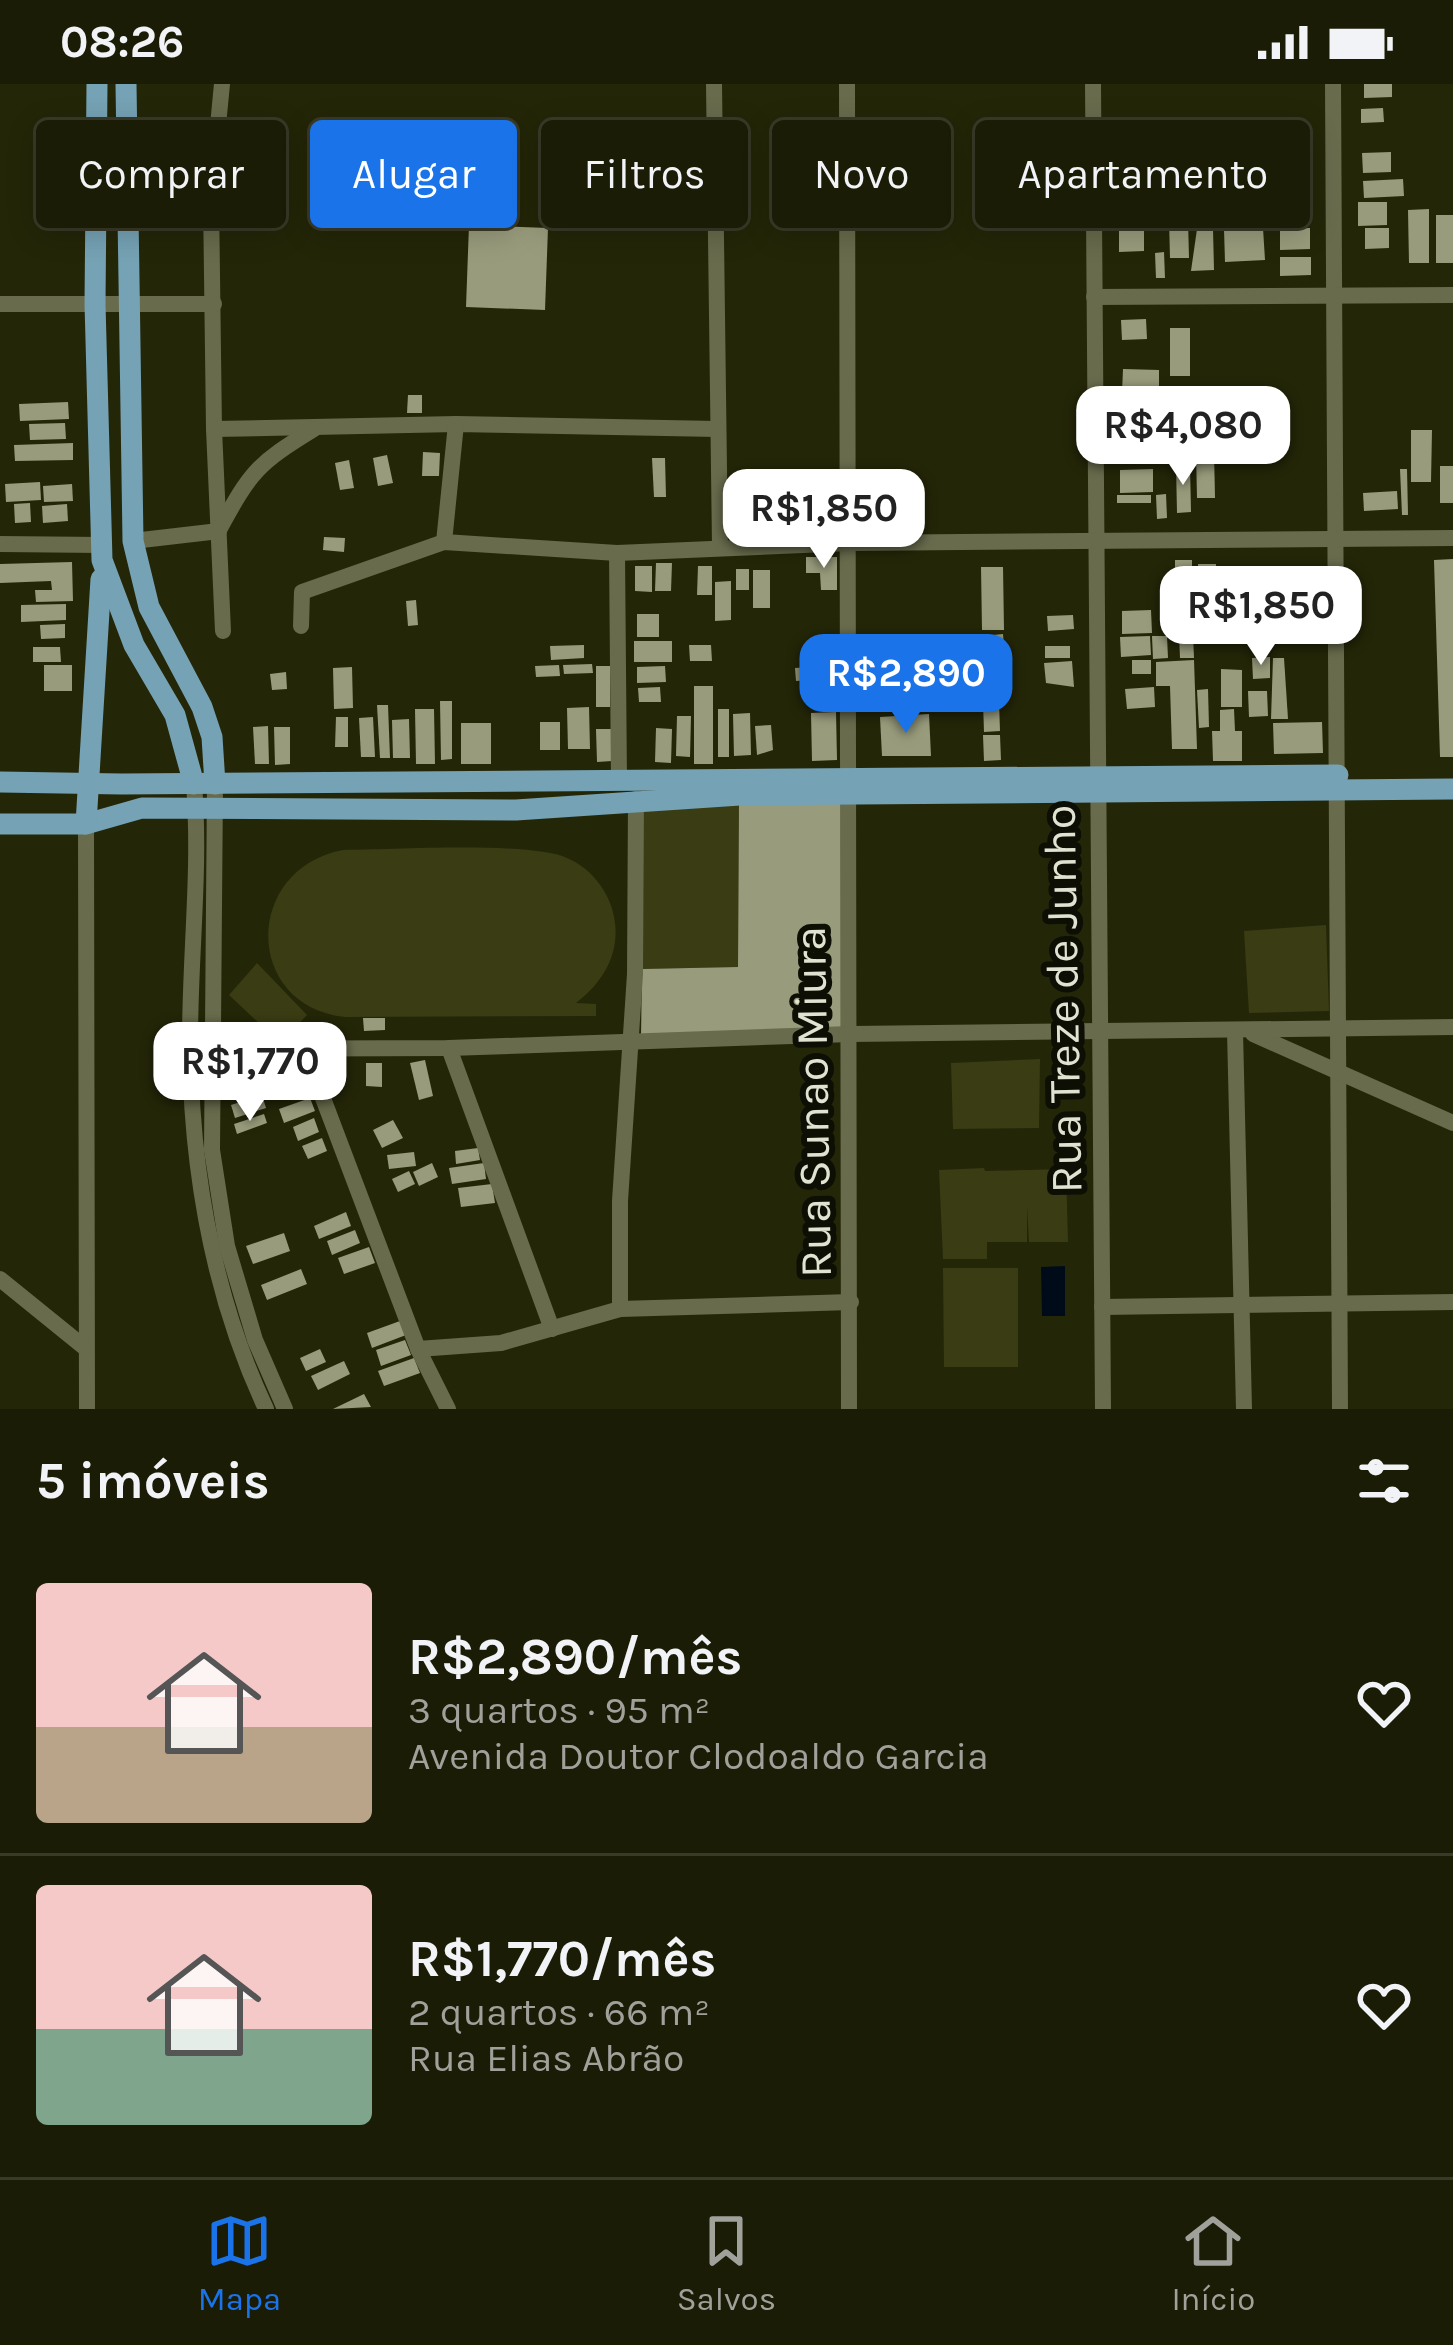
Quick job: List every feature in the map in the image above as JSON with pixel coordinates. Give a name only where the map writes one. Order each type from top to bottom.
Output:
[{"type":"main road","points":[[97,120],[98,84]]},
{"type":"main road","points":[[126,84],[126,120]]},
{"type":"main road","points":[[86,824],[102,552],[94,228]]},
{"type":"main road","points":[[127,228],[133,541],[149,607],[202,707],[212,737],[204,784]]},
{"type":"main road","points":[[97,430],[131,430]]},
{"type":"main road","points":[[102,552],[134,645],[175,715],[204,784]]},
{"type":"main road","points":[[1337,783],[1453,775]]},
{"type":"main road","points":[[0,782],[619,781],[848,787],[1337,783],[1453,789]]},
{"type":"main road","points":[[386,782],[386,809]]},
{"type":"main road","points":[[419,782],[419,809]]},
{"type":"main road","points":[[0,824],[86,824],[142,808],[516,810],[848,787]]},
{"type":"street","points":[[222,84],[211,198],[223,631]]},
{"type":"street","points":[[714,84],[720,547]]},
{"type":"street","name":"Rua Sunao Miura","points":[[847,84],[849,1409]]},
{"type":"street","name":"Rua Treze de Junho","points":[[1093,84],[1103,1409]]},
{"type":"street","points":[[1333,84],[1340,1409]]},
{"type":"street","points":[[1094,297],[1453,295]]},
{"type":"street","points":[[0,304],[214,304]]},
{"type":"street","points":[[214,429],[456,424],[717,429]]},
{"type":"street","points":[[444,542],[456,424]]},
{"type":"street","points":[[219,531],[246,481],[264,459],[314,428]]},
{"type":"street","points":[[216,465],[227,476],[246,481]]},
{"type":"street","points":[[133,541],[219,531]]},
{"type":"street","points":[[301,626],[302,592],[444,542],[617,553],[850,543],[1453,538]]},
{"type":"street","points":[[0,544],[102,552]]},
{"type":"street","points":[[617,553],[619,781]]},
{"type":"street","points":[[204,784],[212,1150],[227,1246],[255,1340],[285,1409]]},
{"type":"street","points":[[620,1309],[620,1201],[633,1040],[636,799]]},
{"type":"street","points":[[206,808],[190,1048],[194,1148],[229,1312],[266,1409]]},
{"type":"street","points":[[86,824],[87,1409]]},
{"type":"street","points":[[190,1048],[449,1048],[851,1034],[1453,1027]]},
{"type":"street","points":[[1240,1031],[1340,1070],[1453,1124]]},
{"type":"street","points":[[1240,1031],[1239,1303],[1244,1409]]},
{"type":"street","points":[[304,1048],[418,1349],[448,1409]]},
{"type":"street","points":[[449,1048],[552,1329]]},
{"type":"street","points":[[0,1279],[84,1347]]},
{"type":"street","points":[[418,1349],[500,1343],[620,1309],[851,1302]]},
{"type":"street","points":[[1102,1307],[1453,1302]]},
{"type":"green space","points":[[739,799],[738,967],[642,969],[641,803]]},
{"type":"green space","points":[[343,850],[523,850],[576,863],[605,893],[615,923],[607,968],[576,1003],[596,1004],[596,1016],[345,1017],[312,1007],[288,989],[273,964],[268,936],[273,908],[287,883],[310,862]]},
{"type":"green space","points":[[1326,925],[1329,1011],[1249,1013],[1244,931]]},
{"type":"green space","points":[[257,963],[307,1015],[280,1043],[229,995]]},
{"type":"green space","points":[[1040,1059],[1039,1128],[953,1129],[951,1063]]},
{"type":"green space","points":[[1066,1169],[1068,1242],[1029,1242],[1027,1206],[1027,1242],[987,1242],[987,1259],[943,1259],[939,1170]]},
{"type":"green space","points":[[943,1268],[1018,1268],[1018,1367],[944,1367]]},
{"type":"water","points":[[1065,1266],[1065,1316],[1042,1316],[1041,1267]]},
{"type":"building","points":[[1364,84],[1392,84],[1392,97],[1364,98]]},
{"type":"building","points":[[1383,108],[1384,122],[1361,123],[1361,109]]},
{"type":"building","points":[[1391,152],[1391,172],[1363,173],[1362,153]]},
{"type":"building","points":[[1403,179],[1404,196],[1364,198],[1363,181]]},
{"type":"building","points":[[1358,202],[1387,202],[1387,225],[1358,226]]},
{"type":"building","points":[[1429,209],[1429,263],[1409,263],[1408,210]]},
{"type":"building","points":[[1436,215],[1453,215],[1453,263],[1436,263]]},
{"type":"building","points":[[469,228],[548,228],[545,310],[466,307]]},
{"type":"building","points":[[1119,228],[1144,228],[1144,251],[1119,252]]},
{"type":"building","points":[[1169,228],[1188,228],[1189,258],[1170,258]]},
{"type":"building","points":[[1263,228],[1265,260],[1225,262],[1224,229]]},
{"type":"building","points":[[1310,228],[1310,249],[1280,250],[1280,229]]},
{"type":"building","points":[[1365,228],[1389,228],[1389,248],[1365,249]]},
{"type":"building","points":[[1197,229],[1213,229],[1214,270],[1191,271]]},
{"type":"building","points":[[1164,252],[1165,278],[1156,278],[1155,253]]},
{"type":"building","points":[[1280,257],[1311,257],[1311,275],[1280,276]]},
{"type":"building","points":[[1146,319],[1147,339],[1122,340],[1121,320]]},
{"type":"building","points":[[1170,328],[1190,328],[1190,376],[1170,376]]},
{"type":"building","points":[[1123,369],[1159,370],[1159,389],[1122,393]]},
{"type":"building","points":[[408,395],[422,395],[422,413],[407,413]]},
{"type":"building","points":[[68,402],[69,419],[20,421],[19,404]]},
{"type":"building","points":[[1214,418],[1214,430],[1194,430],[1193,419]]},
{"type":"building","points":[[65,423],[66,439],[30,440],[29,424]]},
{"type":"building","points":[[1411,430],[1432,430],[1431,482],[1411,482]]},
{"type":"building","points":[[73,443],[73,460],[15,461],[14,445]]},
{"type":"building","points":[[1214,451],[1215,498],[1197,498],[1196,452]]},
{"type":"building","points":[[423,452],[440,453],[439,476],[422,476]]},
{"type":"building","points":[[387,455],[393,483],[378,486],[373,458]]},
{"type":"building","points":[[652,458],[665,458],[666,497],[654,497]]},
{"type":"building","points":[[349,460],[354,488],[340,490],[335,463]]},
{"type":"building","points":[[1176,464],[1190,464],[1191,512],[1177,513]]},
{"type":"building","points":[[1440,466],[1453,466],[1453,503],[1440,503]]},
{"type":"building","points":[[1153,469],[1153,492],[1120,493],[1120,470]]},
{"type":"building","points":[[1400,469],[1407,469],[1408,515],[1402,515]]},
{"type":"building","points":[[40,482],[41,500],[6,502],[5,484]]},
{"type":"building","points":[[72,484],[73,501],[44,502],[43,486]]},
{"type":"building","points":[[1397,491],[1398,509],[1364,511],[1363,493]]},
{"type":"building","points":[[1166,494],[1167,518],[1157,519],[1156,495]]},
{"type":"building","points":[[1117,495],[1151,495],[1151,503],[1117,503]]},
{"type":"building","points":[[30,503],[31,522],[15,523],[14,504]]},
{"type":"building","points":[[67,504],[68,521],[43,523],[42,506]]},
{"type":"building","points":[[324,537],[345,538],[344,552],[323,550]]},
{"type":"building","points":[[806,557],[837,557],[837,590],[821,590],[820,573],[806,573]]},
{"type":"building","points":[[1453,559],[1453,757],[1440,757],[1434,560]]},
{"type":"building","points":[[1175,560],[1192,560],[1192,602],[1175,602]]},
{"type":"building","points":[[72,562],[73,601],[36,602],[35,590],[52,590],[51,581],[0,583],[0,564]]},
{"type":"building","points":[[656,563],[672,563],[671,591],[655,591]]},
{"type":"building","points":[[1198,564],[1216,564],[1216,604],[1198,604]]},
{"type":"building","points":[[635,566],[652,566],[652,592],[635,591]]},
{"type":"building","points":[[698,566],[712,566],[712,595],[697,595]]},
{"type":"building","points":[[981,567],[1003,567],[1004,630],[982,630]]},
{"type":"building","points":[[736,569],[749,569],[749,590],[736,590]]},
{"type":"building","points":[[753,570],[770,570],[770,608],[753,608]]},
{"type":"building","points":[[731,581],[731,620],[715,621],[715,582]]},
{"type":"building","points":[[416,600],[418,625],[408,626],[406,601]]},
{"type":"building","points":[[66,604],[66,620],[21,622],[21,605]]},
{"type":"building","points":[[1151,610],[1152,633],[1122,634],[1122,611]]},
{"type":"building","points":[[1191,610],[1192,631],[1172,632],[1171,611]]},
{"type":"building","points":[[637,614],[659,614],[659,637],[637,637]]},
{"type":"building","points":[[1073,615],[1074,629],[1048,631],[1047,616]]},
{"type":"building","points":[[65,624],[65,638],[41,639],[40,625]]},
{"type":"building","points":[[1003,634],[1005,658],[984,660],[983,636]]},
{"type":"building","points":[[1193,634],[1194,658],[1180,658],[1179,635]]},
{"type":"building","points":[[1150,636],[1151,655],[1121,657],[1120,637]]},
{"type":"building","points":[[1152,636],[1167,636],[1168,658],[1153,659]]},
{"type":"building","points":[[634,641],[672,641],[672,662],[634,662]]},
{"type":"building","points":[[584,645],[584,658],[551,660],[550,646]]},
{"type":"building","points":[[689,645],[711,645],[712,661],[690,661]]},
{"type":"building","points":[[1045,646],[1070,646],[1070,658],[1045,658]]},
{"type":"building","points":[[33,647],[60,647],[61,662],[33,662]]},
{"type":"building","points":[[1270,657],[1270,678],[1253,679],[1252,658]]},
{"type":"building","points":[[1273,658],[1284,658],[1288,719],[1271,719]]},
{"type":"building","points":[[1132,660],[1151,660],[1151,674],[1132,674]]},
{"type":"building","points":[[1194,660],[1197,749],[1172,749],[1170,686],[1156,686],[1156,662]]},
{"type":"building","points":[[1072,661],[1074,687],[1046,683],[1044,663]]},
{"type":"building","points":[[916,663],[927,663],[927,684],[916,684]]},
{"type":"building","points":[[955,663],[976,663],[977,698],[956,699]]},
{"type":"building","points":[[592,664],[593,673],[564,674],[563,665]]},
{"type":"building","points":[[44,665],[72,665],[72,691],[44,691]]},
{"type":"building","points":[[559,665],[560,676],[536,677],[535,666]]},
{"type":"building","points":[[596,666],[610,666],[610,707],[596,707]]},
{"type":"building","points":[[665,666],[666,682],[637,683],[637,667]]},
{"type":"building","points":[[825,666],[826,679],[796,681],[795,668]]},
{"type":"building","points":[[352,667],[353,708],[334,709],[333,668]]},
{"type":"building","points":[[1221,669],[1242,670],[1242,707],[1221,707]]},
{"type":"building","points":[[909,671],[909,686],[877,687],[876,672]]},
{"type":"building","points":[[286,672],[287,689],[272,690],[270,674]]},
{"type":"building","points":[[694,686],[713,686],[713,764],[694,764]]},
{"type":"building","points":[[1000,686],[1001,698],[980,700],[980,688]]},
{"type":"building","points":[[660,687],[661,702],[639,702],[638,688]]},
{"type":"building","points":[[1154,687],[1155,707],[1127,709],[1125,689]]},
{"type":"building","points":[[913,689],[914,710],[884,711],[883,690]]},
{"type":"building","points":[[1208,689],[1209,727],[1199,728],[1197,690]]},
{"type":"building","points":[[1248,691],[1267,691],[1268,716],[1249,717]]},
{"type":"building","points":[[440,701],[452,701],[452,759],[441,760]]},
{"type":"building","points":[[983,702],[999,702],[1000,731],[984,732]]},
{"type":"building","points":[[377,705],[388,705],[390,758],[380,758]]},
{"type":"building","points":[[589,707],[590,749],[568,749],[567,708]]},
{"type":"building","points":[[415,709],[434,709],[435,764],[416,764]]},
{"type":"building","points":[[718,709],[729,709],[729,757],[718,757]]},
{"type":"building","points":[[1234,709],[1235,731],[1242,731],[1242,761],[1213,761],[1212,731],[1220,731],[1220,710]]},
{"type":"building","points":[[836,712],[837,760],[812,761],[811,713]]},
{"type":"building","points":[[750,713],[751,755],[734,756],[733,714]]},
{"type":"building","points":[[929,714],[931,756],[882,756],[880,717]]},
{"type":"building","points":[[677,716],[691,716],[690,757],[676,756]]},
{"type":"building","points":[[336,717],[348,717],[348,747],[335,747]]},
{"type":"building","points":[[373,717],[375,757],[361,757],[359,718]]},
{"type":"building","points":[[409,719],[410,758],[393,758],[392,720]]},
{"type":"building","points":[[540,722],[560,722],[560,750],[540,750]]},
{"type":"building","points":[[1322,722],[1323,753],[1274,754],[1273,723]]},
{"type":"building","points":[[461,723],[491,723],[491,764],[461,764]]},
{"type":"building","points":[[771,725],[773,750],[757,755],[755,726]]},
{"type":"building","points":[[268,726],[269,764],[255,764],[253,727]]},
{"type":"building","points":[[274,727],[290,727],[290,764],[275,765]]},
{"type":"building","points":[[656,728],[672,729],[671,763],[655,762]]},
{"type":"building","points":[[596,729],[611,729],[612,761],[597,762]]},
{"type":"building","points":[[983,735],[1000,735],[1001,760],[984,761]]},
{"type":"building","points":[[845,798],[848,1032],[641,1038],[642,969],[738,967],[739,799]]},
{"type":"building","points":[[363,1018],[385,1018],[385,1030],[364,1031]]},
{"type":"building","points":[[425,1060],[433,1096],[419,1100],[410,1063]]},
{"type":"building","points":[[366,1063],[382,1063],[382,1087],[366,1086]]},
{"type":"building","points":[[262,1095],[266,1108],[235,1118],[231,1105]]},
{"type":"building","points":[[310,1098],[315,1111],[284,1123],[279,1109]]},
{"type":"building","points":[[264,1114],[267,1123],[237,1134],[234,1124]]},
{"type":"building","points":[[314,1118],[319,1132],[298,1141],[293,1127]]},
{"type":"building","points":[[393,1120],[403,1138],[382,1148],[373,1130]]},
{"type":"building","points":[[322,1138],[327,1151],[308,1159],[302,1146]]},
{"type":"building","points":[[478,1148],[480,1160],[456,1164],[455,1151]]},
{"type":"building","points":[[414,1152],[416,1166],[389,1169],[387,1155]]},
{"type":"building","points":[[432,1163],[438,1177],[419,1186],[413,1172]]},
{"type":"building","points":[[484,1163],[486,1179],[452,1184],[449,1168]]},
{"type":"building","points":[[409,1171],[415,1184],[398,1192],[392,1179]]},
{"type":"building","points":[[492,1184],[495,1203],[461,1207],[458,1188]]},
{"type":"building","points":[[346,1212],[351,1226],[319,1239],[314,1226]]},
{"type":"building","points":[[355,1230],[360,1243],[332,1255],[327,1241]]},
{"type":"building","points":[[284,1233],[290,1251],[253,1264],[246,1246]]},
{"type":"building","points":[[369,1247],[375,1263],[344,1274],[338,1258]]},
{"type":"building","points":[[301,1269],[307,1284],[267,1300],[261,1285]]},
{"type":"building","points":[[400,1321],[406,1335],[372,1348],[367,1333]]},
{"type":"building","points":[[405,1340],[411,1355],[381,1366],[376,1350]]},
{"type":"building","points":[[320,1349],[326,1362],[306,1371],[300,1358]]},
{"type":"building","points":[[414,1358],[420,1373],[384,1386],[378,1371]]},
{"type":"building","points":[[344,1361],[350,1374],[318,1390],[311,1376]]},
{"type":"building","points":[[364,1394],[371,1407],[333,1409]]}]
